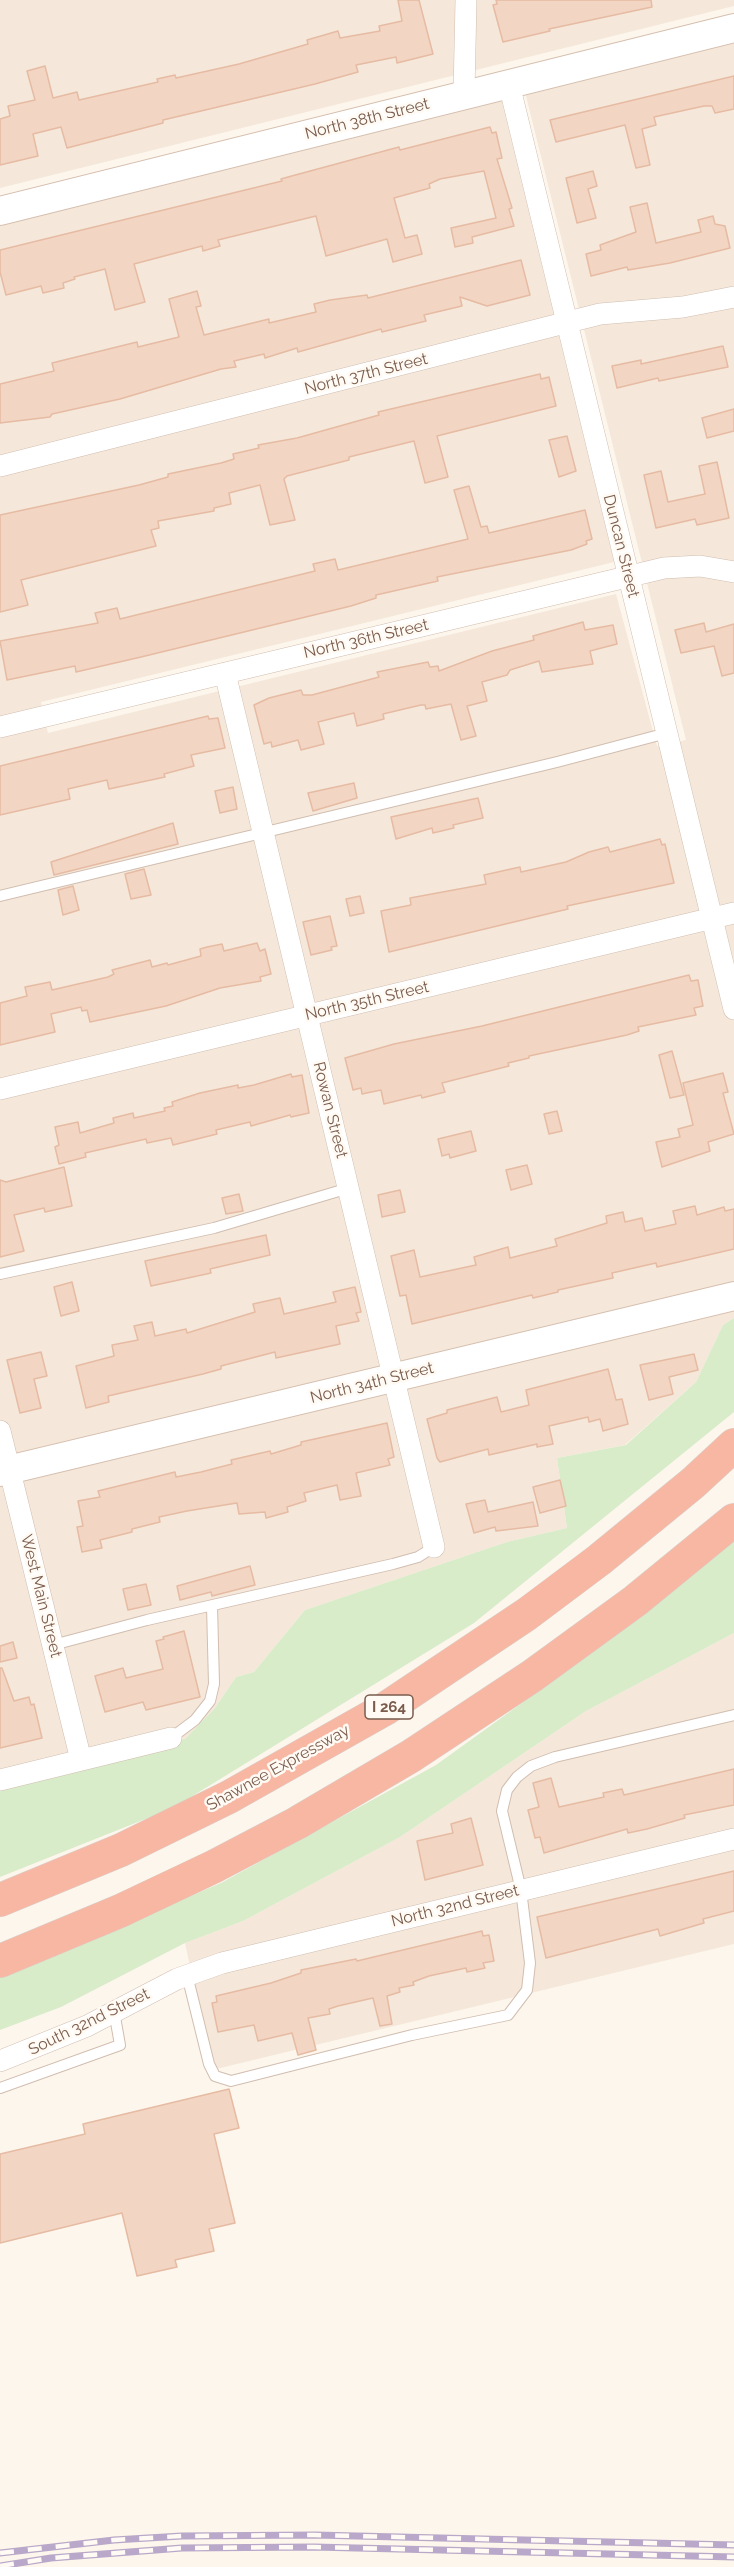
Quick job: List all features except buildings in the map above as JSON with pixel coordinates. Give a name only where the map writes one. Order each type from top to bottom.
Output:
[{"type":"highway","name":"Shawnee Expressway","points":[[0,1900],[121,1850],[229,1797],[385,1709],[527,1614],[599,1560],[693,1483],[734,1445]]},
{"type":"highway","points":[[0,1961],[120,1911],[213,1867],[297,1823],[411,1756],[532,1676],[635,1600],[734,1520]]},
{"type":"street","points":[[464,94],[466,0]]},
{"type":"street","name":"North 38th Street","points":[[0,211],[734,28]]},
{"type":"street","name":"Duncan Street","points":[[509,84],[734,1009]]},
{"type":"street","name":"North 37th Street","points":[[0,466],[600,314],[683,307],[734,297]]},
{"type":"street","name":"North 36th Street","points":[[0,727],[664,568],[700,566],[734,572]]},
{"type":"street","name":"Rowan Street","points":[[225,673],[434,1547]]},
{"type":"street","name":"North 35th Street","points":[[0,1089],[734,913]]},
{"type":"street","name":"North 34th Street","points":[[5,1471],[734,1296]]},
{"type":"street","name":"West Main Street","points":[[0,1431],[5,1471],[53,1645],[81,1760]]},
{"type":"street","points":[[0,1780],[171,1738]]},
{"type":"street","name":"North 32nd Street","points":[[182,1977],[222,1963],[734,1839]]},
{"type":"street","name":"South 32nd Street","points":[[0,2061],[26,2053],[182,1977]]},
{"type":"lane","points":[[0,896],[667,733]]},
{"type":"lane","points":[[0,1274],[214,1228],[349,1188]]},
{"type":"lane","points":[[53,1645],[393,1564],[418,1557],[434,1547]]},
{"type":"lane","points":[[171,1738],[195,1720],[210,1701],[214,1684],[212,1606]]},
{"type":"lane","points":[[182,1977],[209,2064],[216,2076],[231,2081],[412,2035],[508,2014],[527,1990],[530,1963],[521,1890],[502,1811],[507,1790],[516,1777],[531,1766],[555,1757],[734,1715]]},
{"type":"lane","points":[[0,2088],[120,2045],[114,2011]]},
{"type":"shaded area","points":[[0,0],[734,0],[734,6],[0,188]]},
{"type":"shaded area","points":[[734,40],[734,1318],[723,1325],[696,1382],[625,1445],[557,1458],[567,1528],[507,1542],[305,1610],[254,1672],[236,1677],[215,1708],[184,1740],[0,1788],[0,226],[501,98],[614,562],[41,702],[48,733],[616,594],[657,746],[686,740],[525,92]]},
{"type":"shaded area","points":[[734,1633],[734,1944],[212,2070],[185,1943],[243,1921],[400,1837],[586,1711]]},
{"type":"green space","points":[[734,1318],[734,1412],[474,1623],[173,1808],[0,1877],[0,1788],[185,1739],[215,1708],[236,1677],[254,1672],[305,1610],[507,1542],[567,1528],[557,1458],[626,1445],[696,1382],[723,1325]]},
{"type":"green space","points":[[734,1538],[734,1633],[586,1711],[400,1837],[243,1921],[185,1943],[61,2007],[0,2030],[0,1977],[221,1883],[436,1765],[601,1646]]},
{"type":"railway","points":[[0,2553],[114,2540],[182,2536],[315,2535],[734,2545]]},
{"type":"railway","points":[[0,2566],[51,2558],[182,2548],[314,2547],[734,2557]]}]
